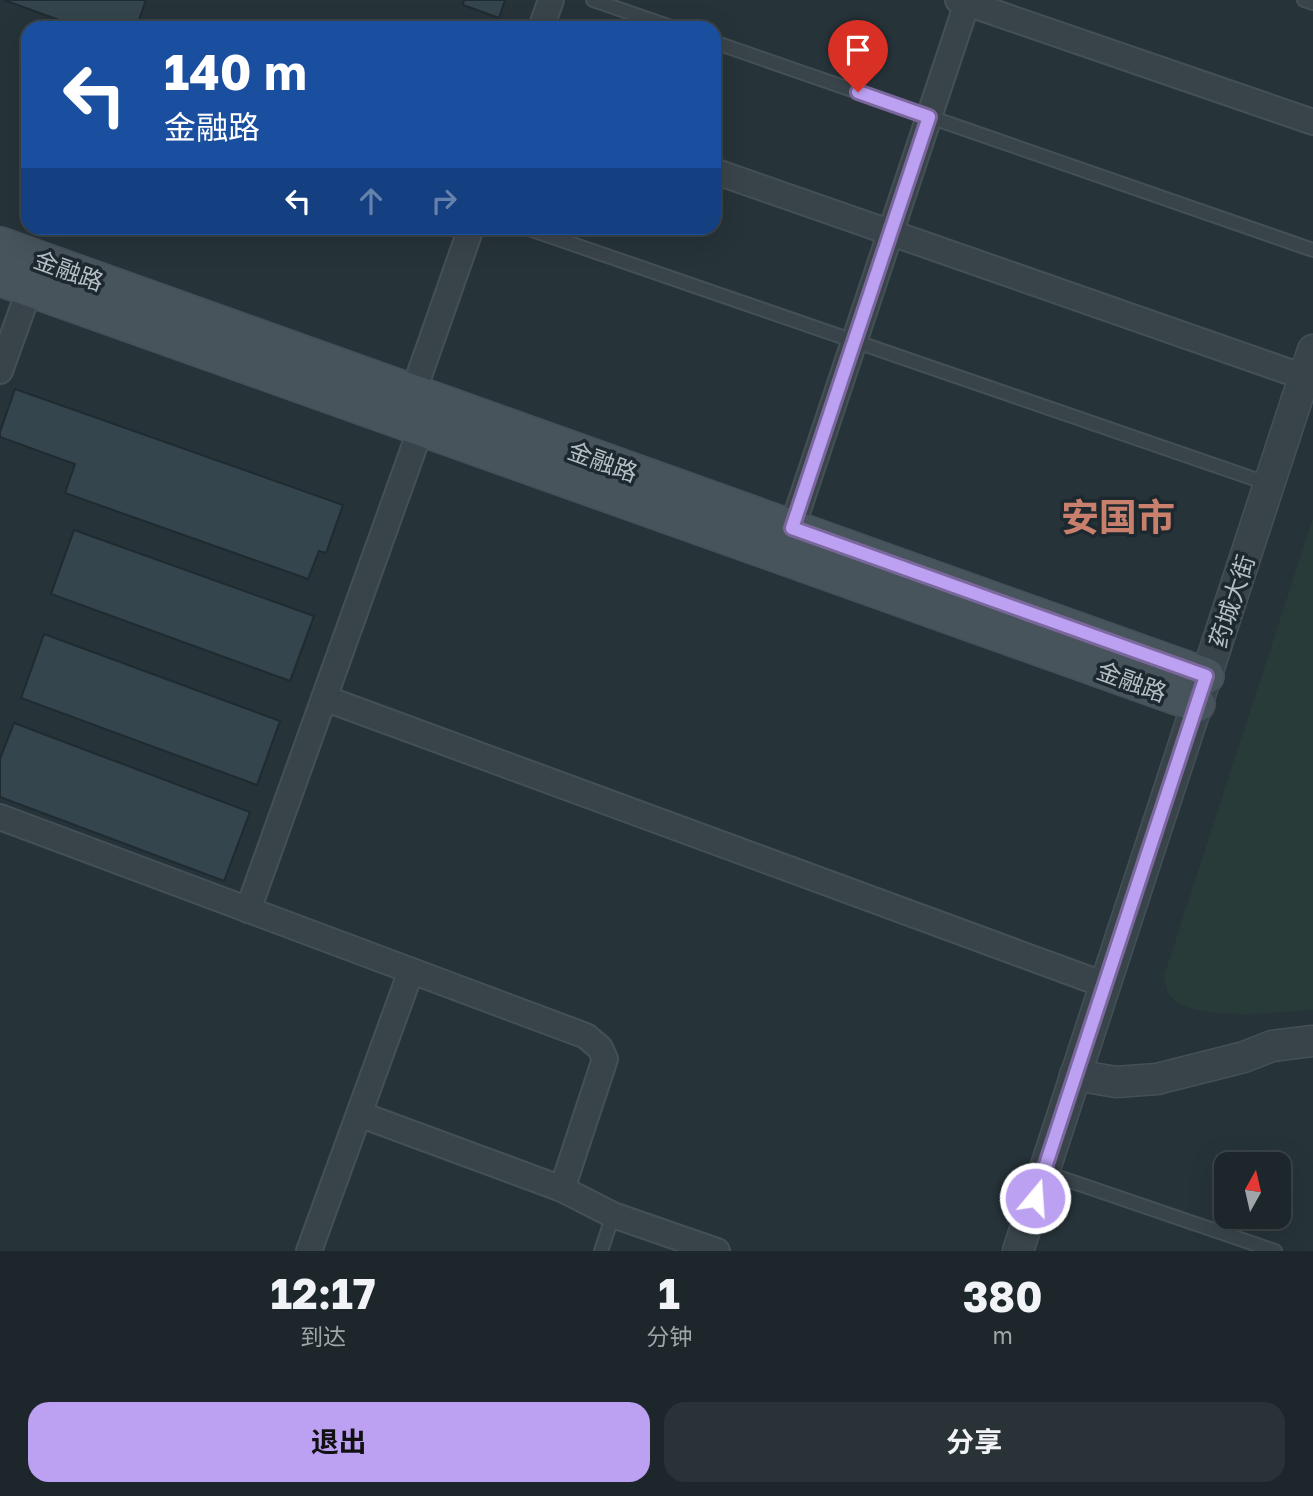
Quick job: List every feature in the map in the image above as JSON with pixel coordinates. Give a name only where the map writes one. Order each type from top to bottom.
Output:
[{"type":"main road","name":"金融路","points":[[0,245],[792,528],[1202,690]]},
{"type":"main road","name":"金融路","points":[[15,283],[421,428],[1202,690]]},
{"type":"street","points":[[544,21],[551,0]]},
{"type":"street","points":[[792,528],[929,117],[964,1],[1313,122]]},
{"type":"street","points":[[721,173],[891,233],[1309,363]]},
{"type":"street","points":[[413,393],[469,235]]},
{"type":"street","points":[[0,371],[15,283]]},
{"type":"street","name":"药城大街","points":[[1018,1251],[1309,363]]},
{"type":"street","points":[[248,910],[421,428]]},
{"type":"street","points":[[324,698],[1105,985]]},
{"type":"street","points":[[0,817],[586,1037],[600,1048],[605,1059],[562,1189]]},
{"type":"street","points":[[309,1251],[411,971]]},
{"type":"street","points":[[1075,1075],[1116,1082],[1157,1079],[1233,1060],[1272,1046],[1313,1041]]},
{"type":"street","points":[[359,1114],[562,1189],[613,1215],[717,1251]]},
{"type":"lane","points":[[593,0],[654,21]]},
{"type":"lane","points":[[1304,0],[1313,3]]},
{"type":"lane","points":[[721,44],[1313,250]]},
{"type":"lane","points":[[546,235],[1269,484]]},
{"type":"lane","points":[[1044,1172],[1271,1250]]},
{"type":"lane","points":[[601,1251],[613,1215]]},
{"type":"green space","points":[[1313,518],[1313,1010],[1237,1014],[1197,1010],[1170,996],[1164,976]]},
{"type":"building","points":[[4,0],[146,0],[138,21],[62,21]]},
{"type":"building","points":[[464,0],[505,0],[499,18],[463,5]]},
{"type":"building","points":[[15,389],[343,505],[326,553],[319,551],[308,579],[65,493],[75,464],[0,437]]},
{"type":"building","points":[[74,530],[314,616],[290,681],[51,594]]},
{"type":"building","points":[[44,634],[280,721],[257,785],[21,698]]},
{"type":"building","points":[[14,723],[250,812],[224,881],[0,797],[0,759]]},
{"type":"district","name":"安国市","points":[[1118,516]]},
{"type":"route","points":[[858,92],[929,117],[792,528],[1206,676],[1035,1198]]}]
